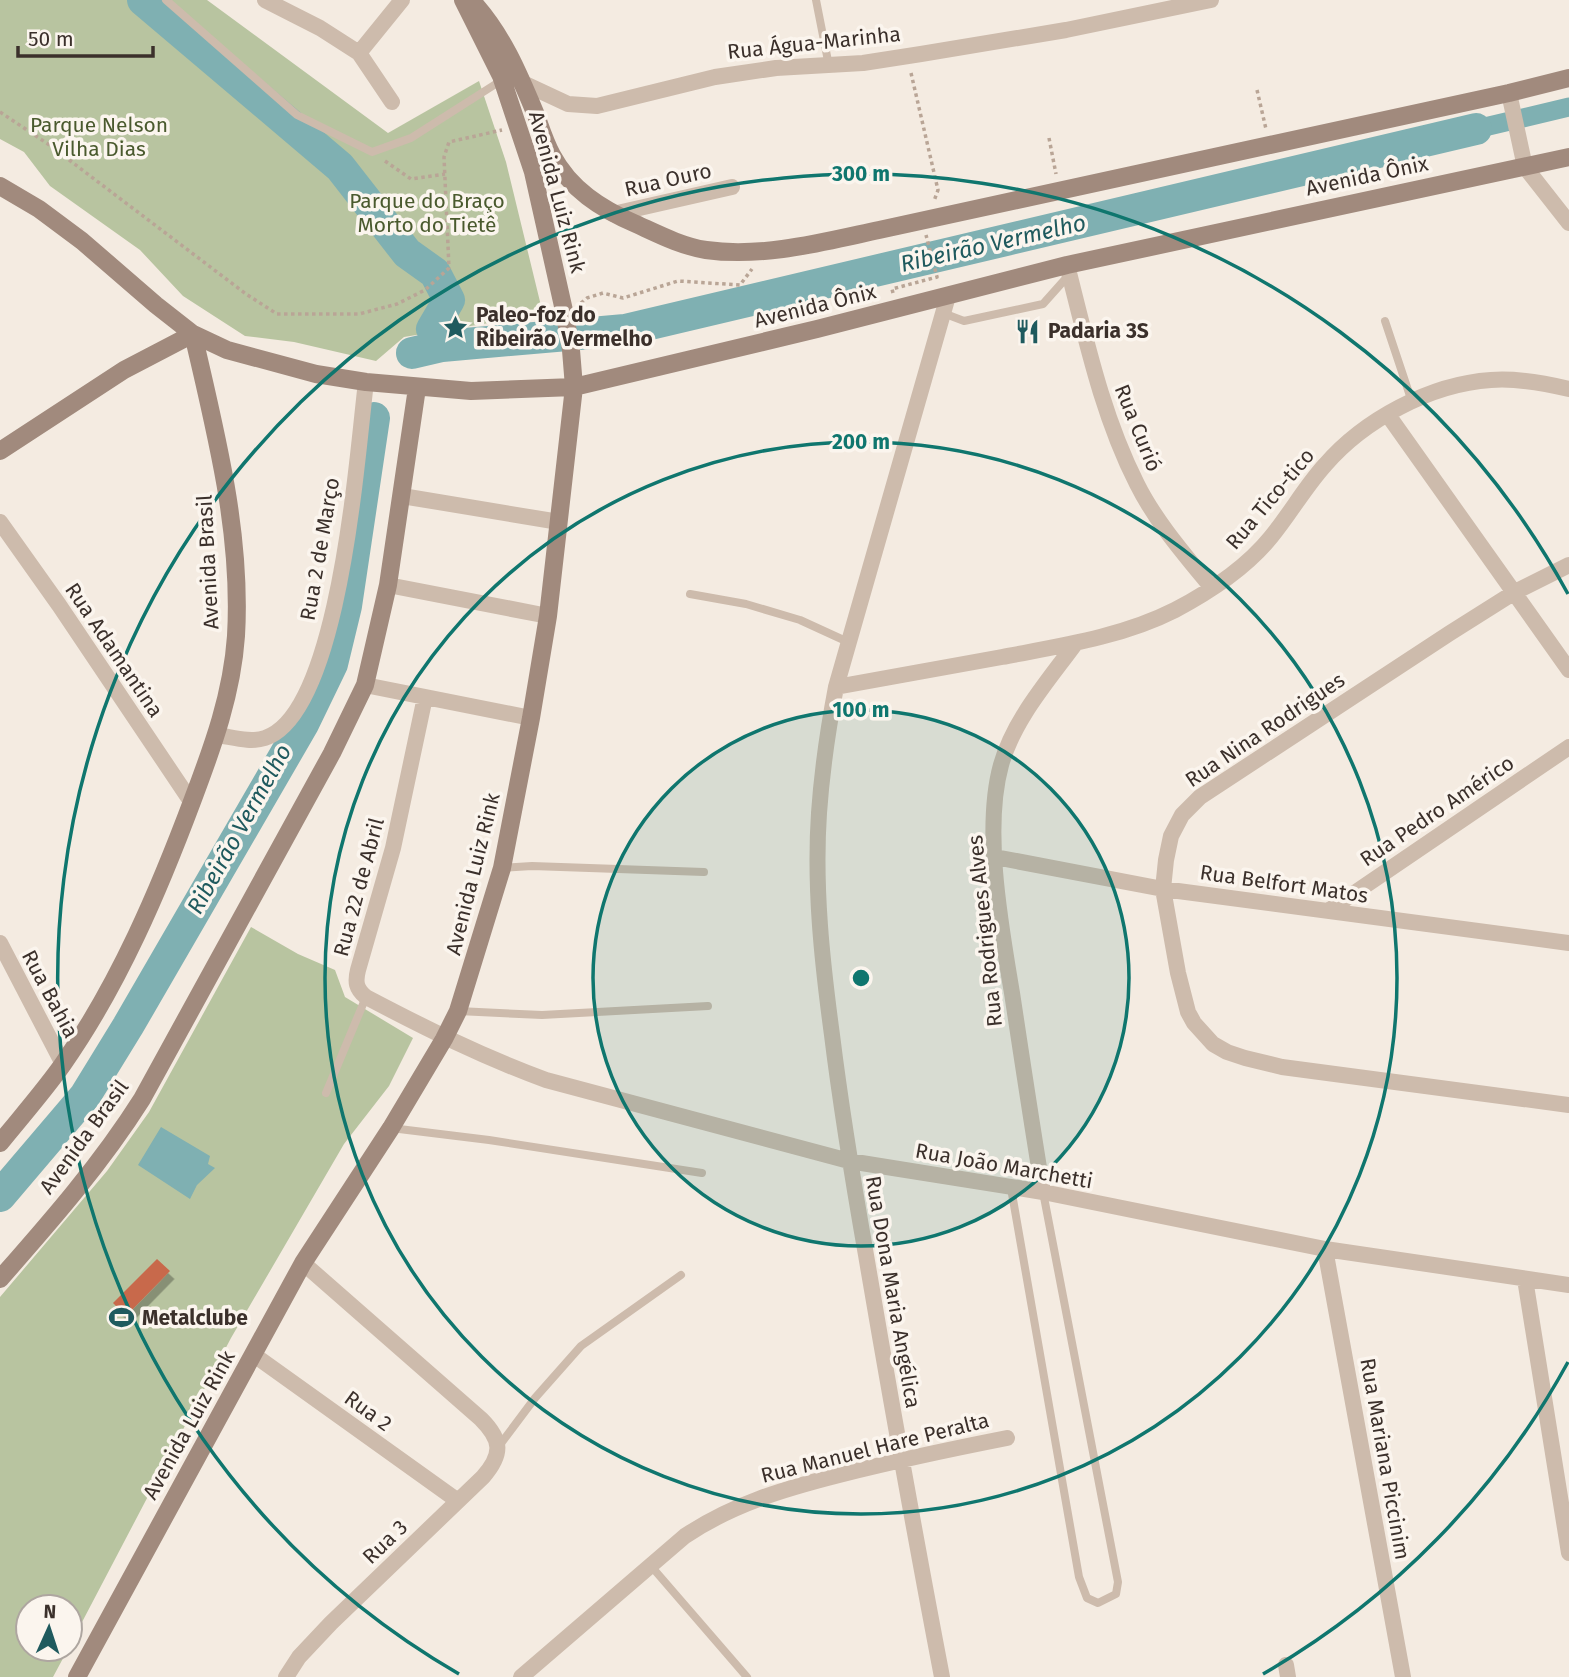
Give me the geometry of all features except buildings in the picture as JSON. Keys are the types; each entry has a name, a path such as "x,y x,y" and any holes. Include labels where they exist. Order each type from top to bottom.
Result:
{"main road":[{"name":"Avenida Luiz Rink","path":"77,1677 303,1264 391,1128 444,1039 458,1011 502,869 548,617 574,387 565,315 533,173 502,80 463,0"},
{"path":"471,0 498,32 523,83 544,139 560,168 584,194 613,215 682,244 704,250 730,252 802,246 926,227 1060,190 1510,97 1569,78"},
{"name":"Avenida Ônix","path":"193,334 227,350 273,364 366,383 471,391 574,387 946,305 1068,270 1524,162 1569,157"},
{"path":"0,186 82,241 193,334 124,370 0,451"},
{"name":"Avenida Brasil","path":"0,1143 63,1064 113,980 174,852 217,735 234,657 237,586 232,521 223,466 193,334"},
{"name":"Avenida Brasil","path":"0,1279 90,1173 142,1099 332,753 365,685 387,585 417,388"}],"street":[{"path":"265,0 359,53 392,102"},
{"path":"359,53 402,0"},
{"name":"Rua Água-Marinha","path":"523,83 568,104 589,106 746,72 829,66 907,56 1066,30 1211,0"},
{"path":"1510,97 1524,162 1569,223"},
{"name":"Rua Ouro","path":"613,215 732,187"},
{"name":"Rua Curió","path":"1068,270 1096,378 1117,439 1138,485 1178,545 1212,588"},
{"name":"Rua Dona Maria Angélica","path":"942,1677 849,1161 819,918 819,815 825,745 836,687 946,305"},
{"name":"Rua Tico-tico","path":"836,687 1075,643 1174,610 1242,567 1271,537 1313,479 1340,449 1388,415 1444,389 1491,380 1522,381 1569,389"},
{"name":"Rua 2 de Março","path":"217,735 248,740 265,738 282,729 303,701 329,628 341,576 366,383"},
{"path":"1388,415 1569,670"},
{"path":"402,496 559,522"},
{"name":"Rua Adamantina","path":"0,522 192,803"},
{"name":"Rua Nina Rodrigues","path":"1569,565 1515,592 1199,797 1182,815 1171,836 1163,889 1188,1012 1203,1034 1227,1052 1282,1067 1569,1105"},
{"path":"387,585 548,617"},
{"name":"Rua Rodrigues Alves","path":"1043,1192 1002,934 995,858 996,795 1008,746 1031,705 1075,643"},
{"path":"365,685 531,718"},
{"name":"Rua 22 de Abril","path":"366,997 357,987 357,974 393,848 425,697"},
{"name":"Rua Pedro Américo","path":"1328,911 1569,747"},
{"name":"Rua Belfort Matos","path":"995,858 1163,889 1569,943"},
{"name":"Rua Bahia","path":"0,943 63,1064"},
{"path":"366,997 444,1039"},
{"name":"Rua João Marchetti","path":"444,1039 546,1080 849,1161 1043,1192 1325,1249 1569,1285"},
{"name":"Rua Mariana Piccinim","path":"1325,1249 1403,1677"},
{"path":"303,1264 493,1432 497,1448"},
{"path":"1525,1279 1569,1553"},
{"name":"Rua 2","path":"254,1355 458,1501"},
{"name":"Rua Manuel Hare Peralta","path":"521,1677 685,1536 710,1519 777,1491 901,1459 1007,1438"},
{"name":"Rua 3","path":"286,1677 299,1657 331,1623 494,1463 497,1448"}],"lane":[{"path":"166,0 297,115 372,152 411,138 502,80"},
{"path":"816,0 829,66"},
{"path":"946,305 964,321 1043,304 1068,270"},
{"path":"1385,321 1412,402"},
{"path":"690,594 746,604 800,620 848,642"},
{"path":"502,869 532,866 704,872"},
{"path":"326,1093 366,997"},
{"path":"458,1011 542,1015 708,1006"},
{"path":"391,1128 489,1140 702,1173"},
{"path":"1011,1188 1079,1577 1087,1598 1098,1603 1115,1594 1118,1582 1043,1192"},
{"path":"497,1448 535,1398 581,1346 681,1275"},
{"path":"651,1566 747,1677"}],"path":[{"path":"907,56 938,190 926,227 937,277"},
{"path":"1257,90 1270,145"},
{"path":"0,112 48,144 246,294 277,314 359,314 397,304 425,290 449,268 444,157 449,142 518,126"},
{"path":"1049,138 1060,190"},
{"path":"372,152 411,179 445,174"},
{"path":"565,315 587,298 603,293 623,299 678,281 740,285 765,250"}],"green space":[{"path":"0,0 207,0 388,133 479,81 506,162 543,314 404,337 376,361 294,342 245,336 183,296 140,250 50,186 24,152 0,139"},
{"name":"Metalclube","path":"251,927 298,954 335,970 345,997 413,1038 389,1086 344,1144 231,1338 84,1618 84,1593 14,1593 14,1663 60,1663 53,1677 0,1677 0,1297 107,1171 149,1112"}],"water":[{"path":"161,1127 210,1156 208,1164 215,1168 197,1185 190,1199 138,1165"}],"waterway":[{"path":"143,0 340,167 407,253 435,273 449,300 432,329 442,346"},
{"name":"Ribeirão Vermelho","path":"1476,129 1569,107"},
{"name":"Ribeirão Vermelho","path":"412,353 442,346 625,330 1476,129"},
{"name":"Ribeirão Vermelho","path":"0,1196 85,1096 303,724 332,664 346,606 374,418"}],"place":[{"name":"Paleo-foz do Ribeirão Vermelho","path":"456,327"},
{"name":"Padaria 3S","path":"1028,331"},
{"name":"Metalclube","path":"122,1318"}],"park label":[{"name":"Parque Nelson Vilha Dias","path":"99,137"},
{"name":"Parque do Braço Morto do Tietê","path":"427,213"}]}
